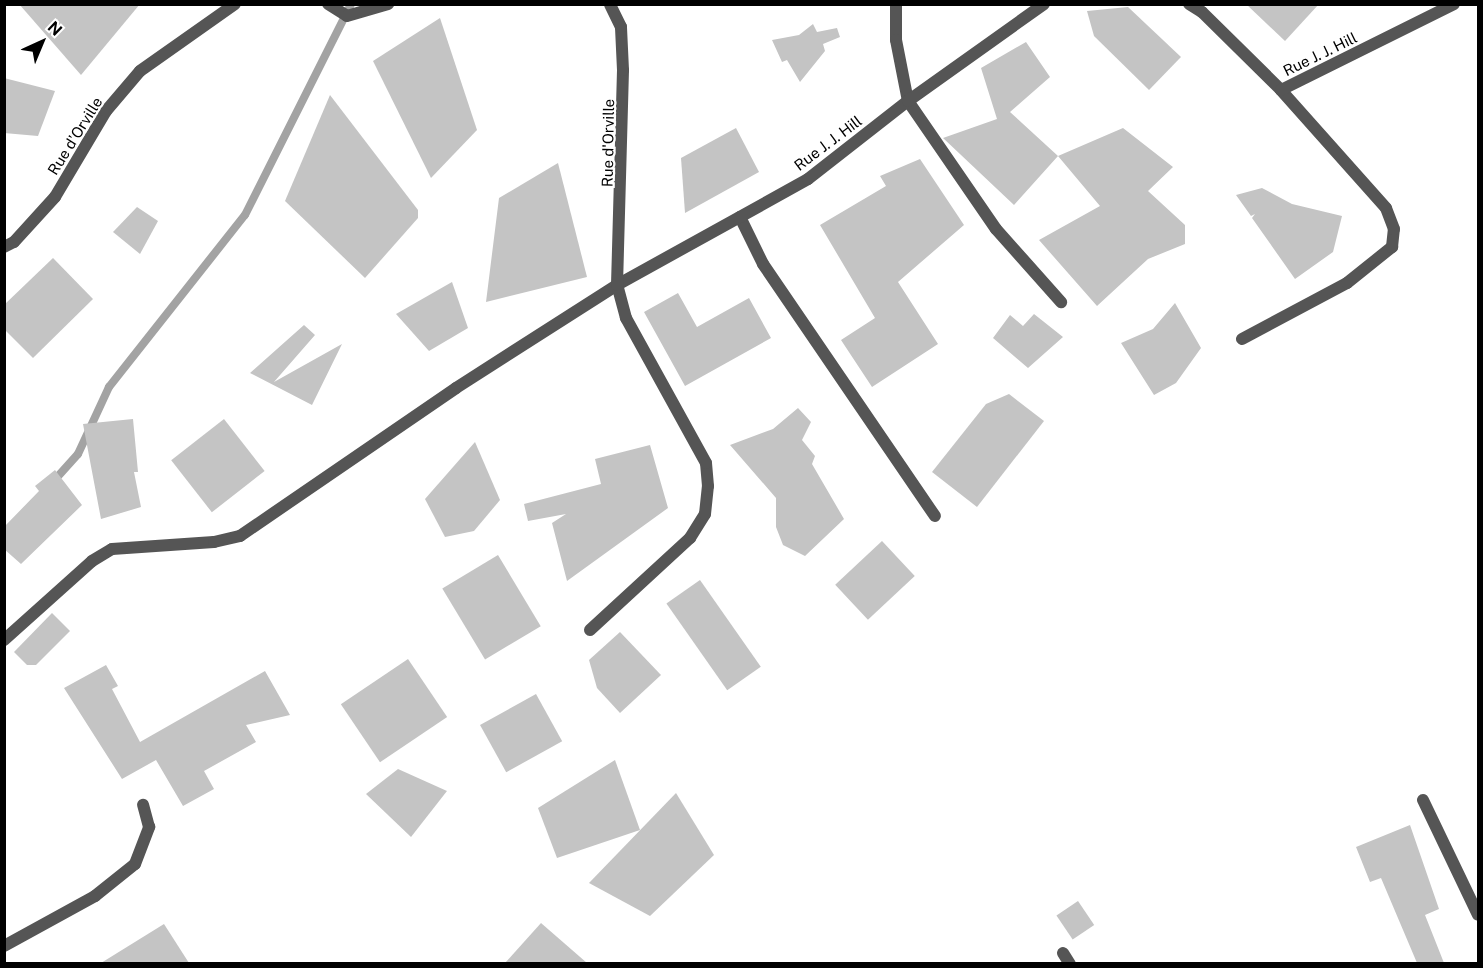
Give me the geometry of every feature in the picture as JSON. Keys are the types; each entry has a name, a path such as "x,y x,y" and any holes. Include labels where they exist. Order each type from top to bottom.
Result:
{"street":[{"name":"Rue d'Orville","path":"4,247 14,242 55,197 106,111 140,72 235,4"},
{"path":"338,10 388,4"},
{"name":"Rue d'Orville","path":"590,630 690,538 705,514 708,486 706,463 626,318 617,285 623,70 621,27 610,4"},
{"path":"896,4 896,40 908,101 996,229 1060,302"},
{"name":"Rue J. J. Hill","path":"4,640 92,561 112,549 240,536 456,388 617,285 808,179 908,101 1044,4"},
{"name":"Rue J. J. Hill","path":"1189,4 1202,12 1281,90 1454,4"},
{"path":"1242,339 1347,283 1392,248 1394,229 1386,208 1281,90"},
{"path":"740,217 763,264 935,516"},
{"path":"1423,800 1479,915"},
{"path":"4,946 95,896 135,864 149,827 143,806"}],"building":[{"path":"19,4 140,4 81,75"},
{"path":"1246,4 1319,4 1285,41"},
{"path":"1128,7 1181,57 1149,90 1094,36 1087,11"},
{"path":"440,18 477,130 431,178 373,61"},
{"path":"813,24 817,32 837,28 840,37 823,44 825,51 800,82 787,60 782,62 772,40 799,35"},
{"path":"1026,42 1050,77 1010,112 1058,156 1014,205 943,138 997,119 981,68"},
{"path":"4,78 55,91 38,136 4,133"},
{"path":"330,95 418,210 418,218 365,278 285,201"},
{"path":"736,128 759,172 685,213 681,158"},
{"path":"1123,128 1173,167 1148,191 1185,225 1185,244 1148,259 1097,306 1039,240 1100,206 1058,156"},
{"path":"920,159 964,225 898,282 938,344 872,387 841,340 875,318 820,225 886,186 880,176"},
{"path":"558,163 587,277 486,302 499,198"},
{"path":"1262,188 1292,204 1342,216 1333,252 1295,279 1252,218 1255,214 1251,216 1236,195"},
{"path":"137,207 158,221 140,254 113,232"},
{"path":"53,258 93,299 33,358 4,329 4,305"},
{"path":"452,282 468,328 429,351 396,314"},
{"path":"678,293 697,327 749,298 771,338 685,386 644,312"},
{"path":"1175,303 1201,348 1176,383 1154,395 1121,343 1153,329"},
{"path":"1034,314 1063,337 1028,368 993,338 1010,315 1023,326"},
{"path":"304,325 315,335 274,382 342,344 312,405 250,373"},
{"path":"1009,394 1044,421 977,507 932,472 986,404"},
{"path":"798,408 811,422 802,440 815,456 812,464 844,519 805,556 783,545 776,527 776,498 730,445 773,429"},
{"path":"133,419 138,472 134,472 141,507 101,519 83,424"},
{"path":"224,419 265,471 212,512 171,460"},
{"path":"475,442 500,500 474,531 445,537 425,499"},
{"path":"650,445 668,508 567,581 552,523 566,514 528,521 524,504 601,484 595,459"},
{"path":"55,470 82,505 21,564 4,549 4,527 39,491 35,486"},
{"path":"882,541 915,576 868,620 835,585"},
{"path":"498,555 541,626 485,660 442,588"},
{"path":"700,580 761,667 727,690 666,604"},
{"path":"52,613 70,631 36,665 27,665 14,652"},
{"path":"620,632 661,675 620,713 597,688 589,660"},
{"path":"408,659 447,717 380,762 341,704"},
{"path":"106,665 118,686 112,689 140,742 265,671 290,715 246,725 256,742 204,771 214,789 183,806 156,760 122,779 64,688"},
{"path":"536,694 562,741 506,772 480,725"},
{"path":"615,760 640,830 557,858 538,808"},
{"path":"398,769 447,791 411,837 366,794"},
{"path":"676,793 714,855 650,916 589,883"},
{"path":"1410,825 1439,909 1425,915 1444,963 1417,963 1381,878 1370,882 1356,847"},
{"path":"1078,901 1094,925 1073,940 1056,916"},
{"path":"541,923 587,963 505,963"},
{"path":"164,924 189,963 101,963"}],"waterway":[{"path":"51,484 78,454 109,387 245,215 351,4"}]}
